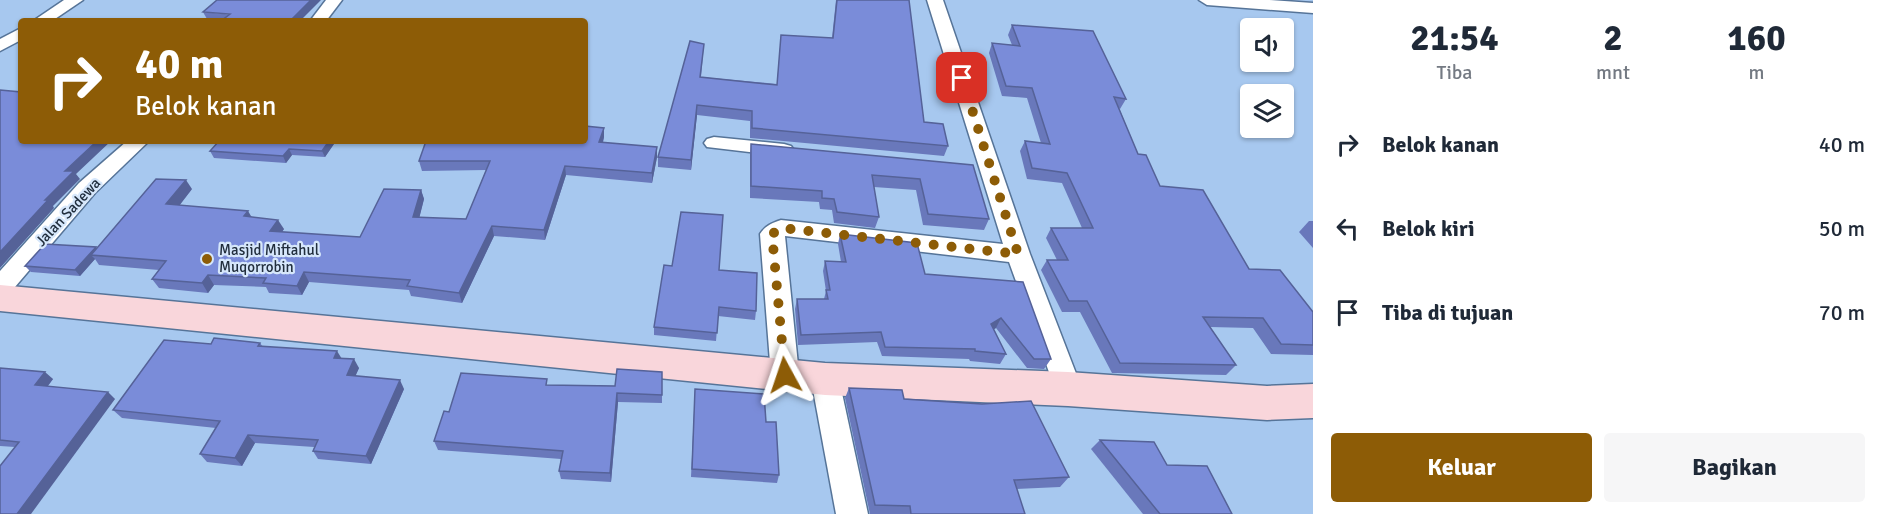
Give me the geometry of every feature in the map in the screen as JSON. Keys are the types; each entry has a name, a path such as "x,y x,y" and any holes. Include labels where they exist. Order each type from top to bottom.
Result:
{"street":[{"path":"46,18 75,0"},
{"path":"320,18 334,0"},
{"path":"935,0 1018,254 1068,389"},
{"path":"1207,0 1313,8"},
{"path":"0,46 18,35"},
{"path":"714,143 807,152"},
{"name":"Jalan Sadewa","path":"0,287 87,188 137,144"},
{"path":"969,167 992,170"},
{"path":"785,375 772,234 774,231 781,228 1018,254"},
{"path":"0,298 825,379 1068,389 1267,403 1313,401"},
{"path":"825,379 852,514"}],"building":[{"path":"217,0 311,0 293,18 225,18 230,14 203,12"},
{"path":"837,0 909,0 924,122 943,124 948,146 752,128 752,111 697,105 691,160 658,157 690,41 704,44 700,77 777,85 781,35 833,38"},
{"path":"1012,25 1093,31 1126,99 1114,97 1138,154 1146,155 1160,186 1203,190 1249,269 1280,270 1313,312 1313,345 1281,344 1263,318 1203,317 1236,365 1120,363 1087,301 1069,301 1047,260 1068,260 1051,228 1093,228 1067,173 1032,168 1025,141 1050,144 1032,88 1006,86 992,43 1020,46"},
{"path":"0,90 18,92 18,144 94,144 65,171 74,171 45,200 48,200 0,252"},
{"path":"588,126 604,128 599,142 657,147 652,173 565,166 544,230 492,226 459,293 407,286 410,280 304,272 297,286 263,283 266,278 208,275 202,283 152,279 166,261 91,255 156,179 186,180 166,204 248,211 244,216 278,220 270,231 360,237 384,189 421,190 413,217 466,219 490,161 419,161 425,144 588,144"},
{"path":"216,144 327,144 322,151 289,149 283,156 210,151"},
{"path":"751,144 973,165 989,219 928,214 920,179 872,175 879,217 837,212 834,199 822,198 822,191 751,186"},
{"path":"681,212 723,215 719,270 757,273 756,311 719,307 717,333 654,327 664,265 672,266"},
{"path":"840,234 917,243 925,274 1023,282 1051,359 1034,359 1001,318 991,324 1006,354 975,351 975,349 885,347 881,332 801,335 797,299 828,299 826,290 830,290 825,261 846,262"},
{"path":"45,244 96,247 75,270 25,266"},
{"path":"214,338 260,343 258,346 337,351 334,358 354,359 347,375 400,380 366,456 313,451 318,440 248,435 235,458 200,454 220,421 113,410 164,340 211,344"},
{"path":"0,368 45,372 35,385 108,392 17,514 0,514 0,466 19,442 0,440"},
{"path":"617,369 662,372 662,395 617,393 610,473 559,471 563,451 434,441 444,411 449,412 461,373 547,379 546,385 615,386"},
{"path":"849,388 902,390 904,399 982,404 1031,401 1069,477 1014,480 1025,514 911,514 910,506 875,505"},
{"path":"695,389 764,394 766,422 776,422 779,475 692,469"},
{"path":"1100,440 1154,442 1167,465 1207,466 1232,514 1160,514"}],"place":[{"name":"Masjid Miftahul Muqorrobin","path":"207,259"}],"route":[{"path":"785,375 772,234 774,231 781,228 1018,254 962,78"}]}
